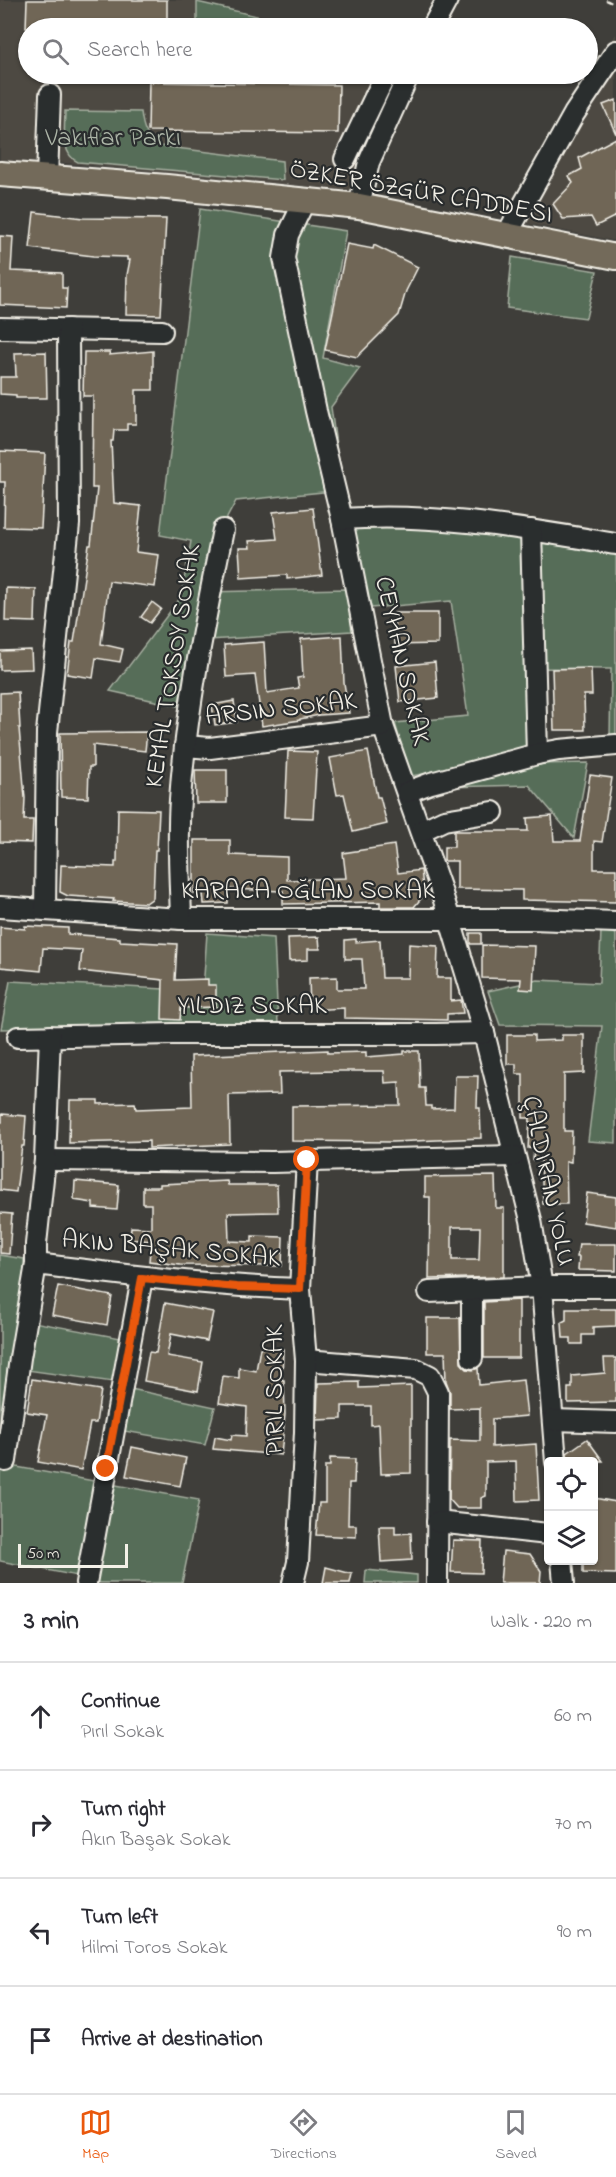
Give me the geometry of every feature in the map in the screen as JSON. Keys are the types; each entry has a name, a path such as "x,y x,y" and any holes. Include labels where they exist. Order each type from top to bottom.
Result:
{"main road":[{"name":"ÖZKER ÖZGÜR CADDESI","path":"0,174 359,206 616,257"}],"street":[{"path":"437,18 447,0"},
{"path":"598,78 616,51"},
{"path":"345,159 381,84"},
{"path":"359,206 369,162 405,84"},
{"path":"506,236 574,114 594,84"},
{"path":"47,178 50,94"},
{"name":"CEYHAN SOKAK","path":"305,200 288,235 284,258 316,411 342,519 383,726 440,887 484,1033 531,1220 542,1287 556,1457"},
{"path":"0,328 162,331"},
{"path":"45,910 47,732 69,524 68,329"},
{"path":"342,519 374,516 431,520 531,530 616,544"},
{"name":"KEMAL TOKSOY SOKAK","path":"181,919 180,803 185,746 223,530"},
{"path":"531,530 537,754"},
{"path":"185,746 210,748 383,726"},
{"path":"407,792 431,783 537,754 616,745"},
{"path":"421,831 444,820 493,812"},
{"name":"KARACA OĞLAN SOKAK","path":"0,907 181,919 532,919 616,922"},
{"path":"18,1037 484,1033"},
{"path":"6,1461 36,1264 45,1160 50,1036"},
{"path":"45,1160 307,1160 514,1156"},
{"path":"293,1583 298,1562 305,1432 306,1360 300,1289 307,1160"},
{"path":"36,1264 236,1287 300,1289"},
{"path":"86,1583 142,1278"},
{"path":"429,1292 542,1287 616,1287"},
{"path":"472,1290 472,1358"},
{"path":"306,1360 416,1369 430,1376 438,1392 437,1583"},
{"path":"553,1420 616,1422"},
{"path":"437,1522 544,1533"},
{"path":"562,1565 564,1583"}],"path":[{"path":"606,0 616,5"}],"shaded area":[{"path":"0,0 192,0 197,2 197,18 18,18 18,84 396,84 353,191 66,163 0,161"},
{"path":"616,34 616,241 504,219 586,84 598,84 598,64"}],"green space":[{"path":"197,2 265,18 197,18"},
{"name":"Vakıflar Parkı","path":"65,111 141,112 146,132 160,146 282,161 283,180 78,162 68,153 66,147"},
{"path":"200,209 346,231 323,358 360,368 331,407 342,490 236,501 213,544 204,592 346,589 352,631 193,641 178,706 110,691 181,597 191,541 160,535"},
{"path":"512,257 597,271 586,318 507,308"},
{"path":"347,511 616,555 616,740 610,740 611,669 526,668 532,764 588,763 574,838 529,785 445,787 437,772 410,776 395,723 468,716 451,601 371,608"},
{"path":"601,931 616,934 616,1143 588,1141 602,1026 500,1025 488,991 538,980 599,983"},
{"path":"207,933 274,938 278,1024 1,1029 10,981 203,991"},
{"path":"0,1255 24,1259 22,1320 121,1338 113,1382 13,1368 0,1437"},
{"path":"131,1389 215,1407 205,1445 124,1431"},
{"path":"0,1464 199,1500 182,1583 93,1583 93,1579 0,1561"},
{"path":"366,1570 417,1575 417,1583 365,1583"}],"building":[{"path":"27,0 167,0 167,18 26,18"},
{"path":"149,84 339,85 338,133 148,131"},
{"path":"616,100 616,134 603,105"},
{"path":"616,138 616,216 596,226 591,217 563,219 553,204 573,183 569,176 582,169 579,158"},
{"path":"34,212 83,218 166,219 161,315 126,314 127,275 130,260 127,260 127,257 93,256 30,248"},
{"path":"0,236 13,237 11,271 62,273 62,288 67,288 66,308 0,305"},
{"path":"347,244 373,249 374,245 418,267 406,291 399,315 357,357 325,350"},
{"path":"153,351 153,390 136,390 136,424 127,424 127,430 114,430 113,441 111,441 114,503 141,506 136,552 159,555 155,587 109,581 101,644 123,649 120,662 96,658 93,678 67,674 89,545 91,545 97,488 92,488 93,396 83,396 84,352 110,352 109,355"},
{"path":"46,352 47,398 16,398 16,395 0,394 0,377 16,377 15,353"},
{"path":"0,451 45,453 41,528 4,527 5,482 0,482"},
{"path":"313,508 322,575 287,579 287,575 241,578 239,548 250,548 249,541 277,539 273,512"},
{"path":"6,588 36,589 35,622 5,621"},
{"path":"152,602 161,609 150,623 141,617"},
{"path":"394,613 438,613 438,644 395,645"},
{"path":"342,636 344,683 349,713 319,715 262,726 255,675 226,677 224,645 264,642 267,693 299,688 297,678 303,677 301,639"},
{"path":"31,650 32,669 0,670 0,651"},
{"path":"435,662 438,698 400,702 396,666"},
{"path":"591,668 592,695 584,695 585,730 554,730 552,669"},
{"path":"18,692 25,798 24,820 33,820 32,843 0,842 0,693"},
{"path":"234,701 237,722 215,725 212,705"},
{"path":"147,732 145,751 93,745 93,767 89,767 88,798 61,797 60,733"},
{"path":"288,751 317,752 313,818 285,817"},
{"path":"368,751 377,797 380,797 387,824 353,832 344,794 337,795 330,758"},
{"path":"195,770 227,770 227,803 196,803"},
{"path":"590,775 612,778 602,842 594,841 594,869 616,869 616,902 522,900 522,890 457,889 457,861 444,861 444,847 454,847 454,831 528,831 527,818 552,816 554,841 580,841"},
{"path":"118,809 159,810 153,898 146,903 113,901 114,899 68,896 60,892 61,865 115,867"},
{"path":"194,840 230,840 230,855 287,857 287,880 346,878 343,853 394,845 398,873 421,870 424,895 414,907 380,907 380,902 283,904 283,891 228,889 228,903 204,904 203,893 194,893"},
{"path":"25,926 68,928 68,934 120,938 120,941 177,944 175,980 208,979 208,985 216,985 216,1007 181,1008 180,1020 162,1019 163,980 80,971 82,950 43,948 41,971 0,967 0,927 25,929"},
{"path":"470,933 481,933 481,944 470,944"},
{"path":"319,937 320,949 308,949 308,960 289,961 288,938"},
{"path":"356,939 356,942 380,940 382,978 408,978 409,944 438,946 437,978 451,978 451,1001 461,1000 463,1013 447,1014 447,1020 344,1018 344,1008 310,1010 309,978 337,977 337,989 364,989 362,959 345,959 345,940"},
{"path":"482,945 535,946 533,990 520,989 521,979 482,978"},
{"path":"507,1035 534,1035 534,1041 562,1040 562,1035 584,1035 584,1073 564,1074 564,1131 572,1131 571,1162 566,1161 567,1204 543,1204 541,1161 533,1160 534,1149 528,1148 530,1118 523,1118 523,1074 516,1074 516,1064 507,1064"},
{"path":"328,1050 328,1053 366,1052 366,1057 419,1051 420,1088 425,1088 426,1106 431,1106 431,1109 454,1108 455,1076 478,1076 477,1108 480,1108 481,1138 392,1142 292,1141 292,1106 400,1105 399,1082 385,1083 384,1071 340,1071 279,1072 280,1094 229,1095 230,1144 149,1148 149,1141 69,1143 70,1100 98,1100 98,1104 135,1103 136,1109 192,1107 191,1056"},
{"path":"2,1114 26,1116 24,1146 22,1146 16,1192 0,1190"},
{"path":"495,1176 496,1208 504,1208 504,1277 429,1279 430,1197 425,1197 425,1177","holes":["452,1227 480,1227 479,1260 452,1260"]},
{"path":"75,1181 119,1185 117,1210 93,1208 93,1203 74,1200"},
{"path":"227,1181 228,1185 277,1185 278,1212 228,1213 229,1241 252,1242 252,1236 283,1237 282,1266 180,1265 149,1261 151,1241 130,1239 131,1227 151,1228 151,1204 143,1204 143,1187"},
{"path":"587,1193 616,1197 616,1227 583,1222"},
{"path":"0,1213 12,1214 9,1254 0,1253"},
{"path":"579,1244 616,1244 616,1271 578,1270"},
{"path":"58,1286 112,1296 107,1325 52,1315"},
{"path":"519,1300 519,1358 484,1358 484,1302"},
{"path":"165,1303 213,1312 207,1341 171,1334 167,1356 203,1362 198,1391 144,1381 149,1352 156,1353"},
{"path":"566,1309 616,1309 616,1326 593,1327 593,1335 582,1335 582,1344 571,1344 571,1338 563,1338 562,1322 566,1320"},
{"path":"427,1318 460,1318 461,1363 467,1369 478,1368 479,1385 523,1380 527,1416 492,1419 492,1447 536,1444 539,1500 517,1501 516,1461 486,1462 486,1496 481,1498 481,1508 457,1508 449,1499 450,1440 480,1441 480,1408 450,1409 445,1353 427,1353"},
{"path":"260,1348 283,1349 282,1380 284,1380 285,1414 281,1455 213,1449 215,1437 231,1440 232,1435 246,1436 247,1407 219,1403 223,1376 239,1378 239,1368 256,1371"},
{"path":"604,1358 616,1358 616,1402 568,1403 568,1388 572,1388 572,1376 605,1373"},
{"path":"32,1379 101,1390 96,1423 90,1423 81,1470 38,1462 47,1415 27,1412"},
{"path":"359,1382 359,1388 411,1386 411,1473 381,1474 379,1424 371,1425 371,1406 342,1406 342,1419 317,1420 318,1383"},
{"path":"587,1439 603,1461 598,1461 598,1457 568,1457 567,1453"},
{"path":"132,1447 186,1458 180,1486 126,1476"},
{"path":"330,1458 355,1459 354,1483 349,1483 348,1525 356,1525 356,1537 316,1535 319,1503 325,1503 325,1466 330,1466"},
{"path":"598,1499 616,1502 616,1574 583,1573 583,1565 598,1565"},
{"path":"379,1526 395,1526 395,1534 411,1533 412,1560 381,1562"},
{"path":"453,1540 482,1541 481,1573 451,1572"},
{"path":"503,1551 530,1554 541,1571 540,1583 500,1583"},
{"path":"326,1567 352,1574 350,1583 323,1583"}],"route":[{"path":"106,1469 142,1278 236,1287 300,1289 307,1160"}]}
